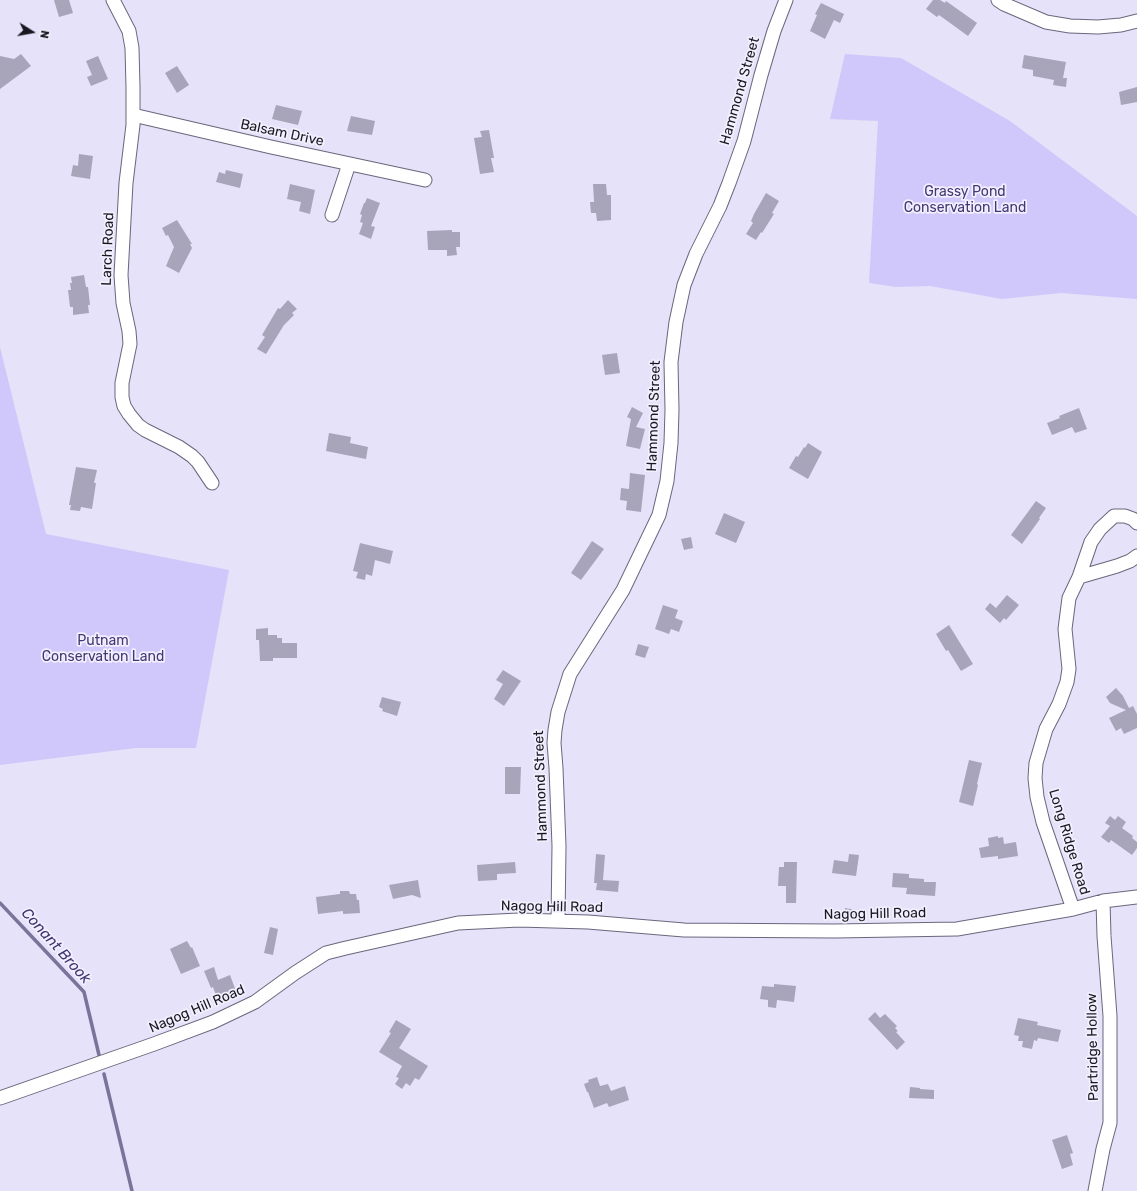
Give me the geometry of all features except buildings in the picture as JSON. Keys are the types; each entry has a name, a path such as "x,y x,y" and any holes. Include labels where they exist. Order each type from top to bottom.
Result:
{"street":[{"name":"Larch Road","path":"113,0 129,31 132,48 133,125 126,183 121,275 123,303 130,339 122,383 122,397 124,406 138,425 192,456 198,462 212,483"},
{"name":"Hammond Street","path":"558,921 559,846 554,743 558,712 570,674 623,590 659,515 667,481 671,443 671,362 676,322 684,286 696,254 720,206 744,141 760,75 786,0"},
{"path":"998,0 1046,22 1070,26 1098,27 1122,25 1137,21"},
{"name":"Balsam Drive","path":"133,115 425,180"},
{"path":"332,215 349,164"},
{"name":"Long Ridge Road","path":"1073,909 1043,822 1037,797 1035,778 1036,763 1046,729 1060,704 1067,682 1069,669 1065,629 1069,598 1079,577 1091,542 1100,529 1114,516 1125,516 1133,519 1137,523"},
{"path":"1079,577 1117,566 1130,561 1137,556"},
{"name":"Nagog Hill Road","path":"0,1098 213,1022 255,1002 326,953 458,923 519,920 558,921 684,930 835,931 957,929 1073,909 1103,901 1137,897"},
{"name":"Partridge Hollow","path":"1096,1191 1103,1149 1110,1122 1110,1016 1103,901"}],"green space":[{"name":"Grassy Pond Conservation Land","path":"845,54 901,58 1010,121 1137,216 1137,299 1061,293 1002,299 930,286 896,287 869,283 878,121 830,119"},
{"name":"Putnam Conservation Land","path":"0,347 46,534 229,570 196,748 136,748 0,765"}],"waterway":[{"name":"Conant Brook","path":"0,903 84,992 99,1055"},
{"name":"Conant Brook","path":"104,1074 132,1191"}]}
